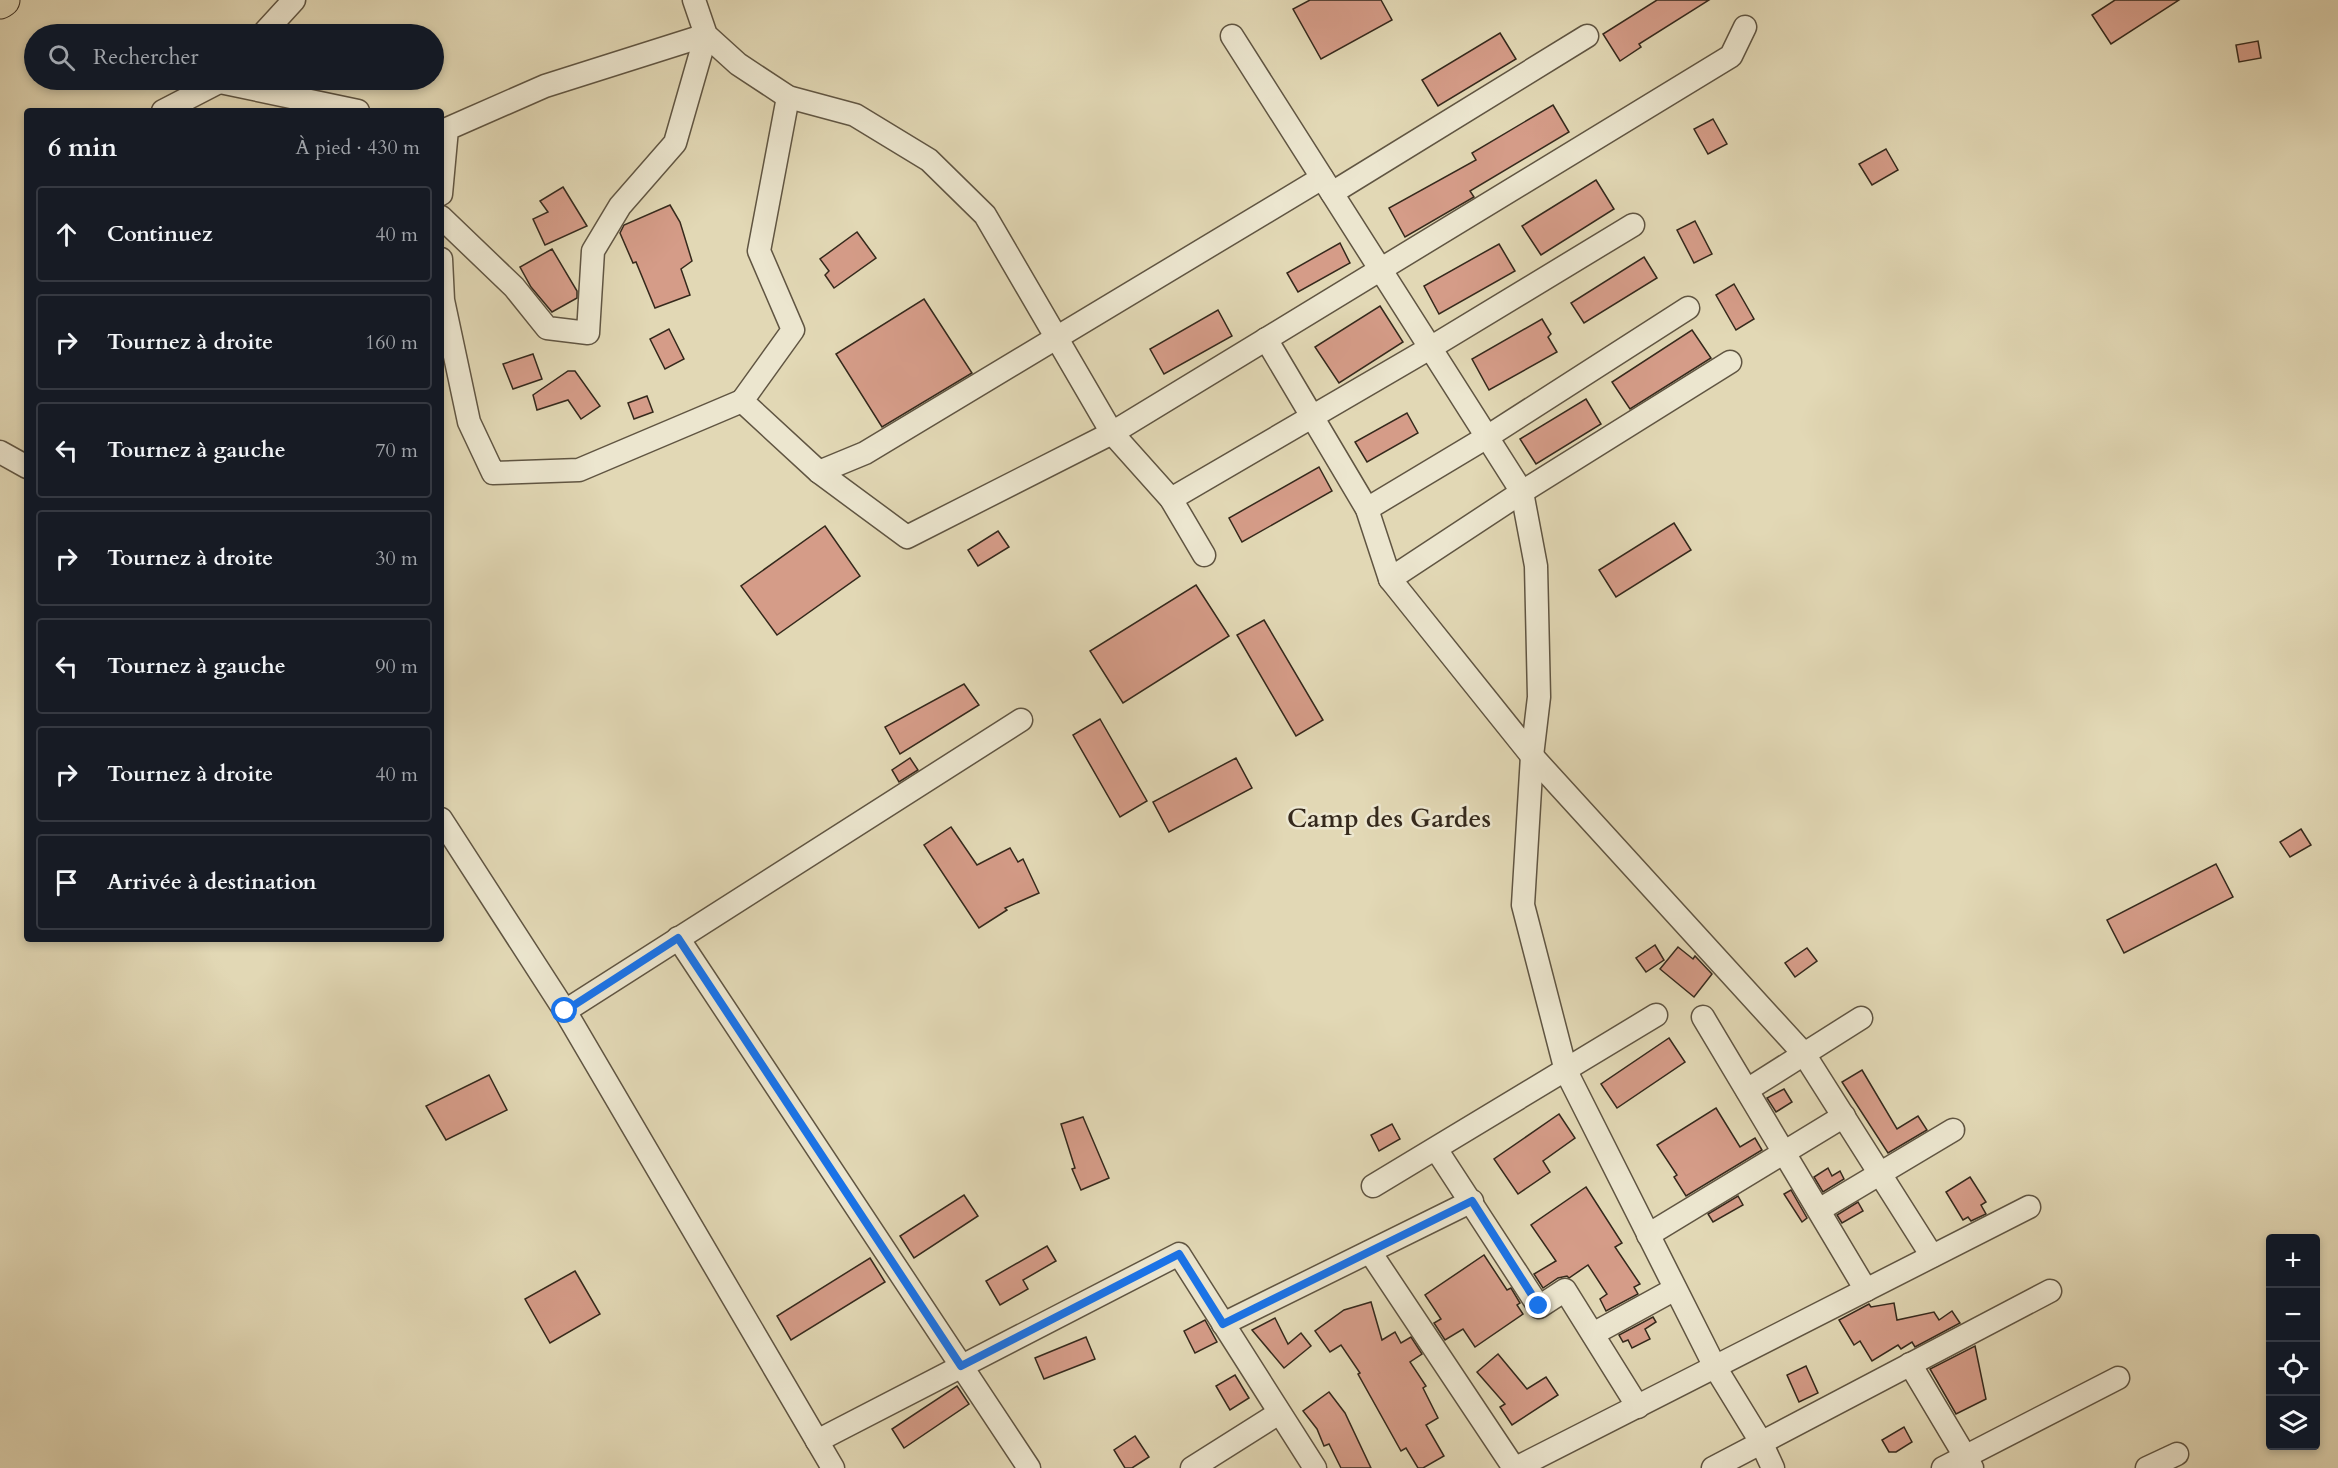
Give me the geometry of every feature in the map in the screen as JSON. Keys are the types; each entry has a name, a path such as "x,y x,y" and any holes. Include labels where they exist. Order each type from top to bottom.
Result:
{"street":[{"path":"272,24 294,0"},
{"path":"694,0 706,35 738,64 788,98 855,115 928,160 985,215 1112,433 1171,499 1204,555"},
{"path":"742,401 819,472 907,537 1112,433 1381,270 1731,56 1745,27"},
{"path":"444,129 545,86 706,35"},
{"path":"444,220 514,287 547,328 588,333 593,251 620,206 675,143 706,35"},
{"path":"1232,36 1522,492 1536,566 1539,697 1532,756 1523,905 1566,1071 1715,1367 1761,1442 1773,1468"},
{"path":"819,472 865,453 1058,337 1587,36"},
{"path":"169,108 204,90"},
{"path":"263,90 344,108"},
{"path":"444,305 469,422 493,473 579,470 742,401 793,330 759,251 788,98"},
{"path":"1171,499 1430,348 1633,225"},
{"path":"1367,509 1487,437 1688,308"},
{"path":"1266,339 1367,509 1390,579 1532,756 1804,1054 1932,1256"},
{"path":"1390,579 1522,492 1730,362"},
{"path":"0,452 24,465"},
{"path":"565,1011 1021,720"},
{"path":"444,824 565,1011 833,1468"},
{"path":"678,938 1029,1468"},
{"path":"1373,1186 1656,1015"},
{"path":"1703,1017 1866,1290"},
{"path":"1747,1090 1861,1018"},
{"path":"1648,1235 1844,1116"},
{"path":"1819,1210 1953,1130"},
{"path":"1436,1149 1539,1306 1565,1290 1638,1407"},
{"path":"1223,1324 1472,1201"},
{"path":"1370,1252 1515,1468 2030,1207"},
{"path":"817,1441 1179,1254 1315,1468"},
{"path":"1593,1334 1675,1289"},
{"path":"1713,1468 2050,1291"},
{"path":"1910,1364 1969,1462"},
{"path":"1942,1468 1969,1462 2118,1378"},
{"path":"1201,1466 1279,1413"},
{"path":"2147,1468 2177,1454"}],"building":[{"path":"1310,0 1381,0 1392,20 1321,59 1293,9"},
{"path":"1657,0 1709,0 1639,44 1641,47 1620,61 1603,34"},
{"path":"2115,0 2179,0 2111,44 2092,15"},
{"path":"1500,33 1516,59 1438,106 1422,80"},
{"path":"2258,41 2261,58 2239,62 2236,45"},
{"path":"1553,105 1569,132 1470,191 1474,197 1405,237 1389,208 1476,160 1472,153"},
{"path":"1713,119 1727,144 1708,154 1694,129"},
{"path":"1886,149 1898,170 1872,185 1859,164"},
{"path":"1596,180 1614,209 1541,255 1522,226"},
{"path":"563,187 587,226 545,245 533,219 548,212 540,201"},
{"path":"670,205 680,222 692,261 681,269 690,295 655,308 636,262 633,263 620,233 624,225"},
{"path":"1695,221 1712,254 1694,263 1677,230"},
{"path":"857,232 876,258 834,288 825,275 829,271 820,259"},
{"path":"1340,243 1350,263 1298,292 1287,273"},
{"path":"1499,244 1515,271 1439,314 1424,286"},
{"path":"552,249 577,291 577,298 552,312 531,287 520,267"},
{"path":"1644,257 1657,278 1584,323 1571,303"},
{"path":"1734,284 1754,319 1736,330 1716,295"},
{"path":"924,299 972,373 882,427 836,354"},
{"path":"1380,306 1403,342 1339,383 1315,347"},
{"path":"1218,310 1232,336 1164,374 1150,349"},
{"path":"1542,319 1551,334 1548,337 1557,352 1489,390 1472,359"},
{"path":"669,329 684,359 665,369 650,339"},
{"path":"1692,330 1711,358 1630,409 1612,382"},
{"path":"533,354 542,379 513,389 503,364"},
{"path":"568,371 575,371 600,406 581,419 568,400 537,410 533,395"},
{"path":"647,396 653,412 634,419 628,403"},
{"path":"1586,399 1601,424 1536,464 1520,439"},
{"path":"1407,413 1418,433 1367,462 1355,442"},
{"path":"1319,467 1332,491 1242,542 1229,518"},
{"path":"1674,523 1691,550 1616,597 1599,570"},
{"path":"825,526 860,576 777,635 741,586"},
{"path":"998,531 1009,547 978,566 968,550"},
{"path":"1196,585 1229,636 1123,703 1090,651"},
{"path":"1264,620 1323,720 1296,736 1237,635"},
{"path":"964,684 979,705 900,754 885,727"},
{"path":"1100,719 1147,801 1120,817 1073,735"},
{"path":"910,758 918,770 899,782 892,770"},
{"path":"1236,758 1252,788 1169,832 1153,802"},
{"path":"951,827 977,865 1010,848 1018,862 1023,859 1039,893 1005,908 1007,910 979,928 924,845"},
{"path":"2301,829 2311,845 2290,857 2280,842"},
{"path":"2216,864 2233,897 2124,953 2107,920"},
{"path":"1655,945 1664,960 1646,972 1636,958"},
{"path":"1678,947 1693,959 1695,956 1712,974 1694,997 1660,969"},
{"path":"1807,948 1817,961 1795,977 1785,963"},
{"path":"1669,1038 1685,1062 1617,1108 1601,1084"},
{"path":"1862,1070 1897,1129 1918,1116 1927,1130 1888,1153 1842,1082"},
{"path":"489,1075 507,1110 446,1140 426,1106"},
{"path":"1784,1089 1792,1102 1776,1112 1767,1098"},
{"path":"1716,1108 1740,1147 1755,1138 1762,1150 1686,1196 1674,1177 1677,1175 1657,1145"},
{"path":"1559,1114 1575,1138 1543,1161 1550,1172 1518,1194 1494,1159"},
{"path":"1083,1117 1109,1178 1081,1190 1072,1169 1075,1168 1061,1124"},
{"path":"1392,1124 1400,1139 1379,1151 1371,1135"},
{"path":"1828,1168 1832,1176 1840,1171 1844,1179 1823,1192 1814,1177"},
{"path":"1970,1177 1986,1202 1981,1205 1986,1214 1971,1221 1968,1217 1963,1220 1946,1192"},
{"path":"1586,1187 1622,1243 1615,1247 1640,1284 1634,1287 1638,1294 1606,1311 1600,1299 1607,1294 1588,1265 1569,1278 1567,1276 1558,1278 1543,1288 1534,1274 1556,1261 1531,1225"},
{"path":"1791,1190 1807,1218 1802,1222 1784,1194"},
{"path":"964,1195 978,1216 914,1258 900,1236"},
{"path":"1738,1196 1743,1205 1713,1222 1708,1214"},
{"path":"1858,1202 1863,1211 1842,1223 1837,1215"},
{"path":"1047,1246 1056,1261 1023,1280 1028,1289 1000,1305 986,1281"},
{"path":"1484,1255 1507,1290 1511,1288 1520,1303 1517,1305 1523,1314 1475,1347 1463,1329 1445,1340 1434,1323 1441,1319 1425,1295"},
{"path":"870,1258 885,1282 791,1340 777,1316"},
{"path":"575,1271 600,1314 550,1343 525,1299"},
{"path":"1371,1302 1382,1340 1395,1332 1401,1343 1411,1337 1422,1354 1410,1362 1426,1386 1423,1388 1438,1418 1426,1425 1444,1456 1423,1468 1418,1468 1406,1448 1401,1451 1358,1374 1360,1373 1341,1345 1330,1352 1315,1331 1344,1310"},
{"path":"1894,1303 1897,1320 1934,1312 1939,1320 1952,1311 1960,1323 1915,1347 1912,1342 1901,1349 1898,1345 1872,1361 1860,1341 1854,1345 1839,1320 1869,1304 1871,1307"},
{"path":"1653,1317 1656,1322 1645,1329 1650,1339 1632,1348 1628,1340 1623,1342 1619,1335"},
{"path":"1275,1318 1288,1344 1301,1333 1311,1346 1284,1368 1252,1330"},
{"path":"1205,1320 1217,1342 1195,1353 1184,1331"},
{"path":"1086,1337 1095,1359 1044,1379 1035,1358"},
{"path":"1975,1346 1986,1399 1956,1414 1930,1369"},
{"path":"1498,1354 1527,1389 1546,1377 1558,1395 1512,1425 1500,1407 1505,1404 1477,1372"},
{"path":"1806,1366 1818,1393 1799,1402 1787,1375"},
{"path":"1235,1375 1249,1398 1230,1410 1216,1386"},
{"path":"957,1386 969,1404 904,1448 892,1429"},
{"path":"1329,1392 1345,1413 1371,1468 1341,1468 1329,1444 1324,1446 1317,1429 1303,1411"},
{"path":"1904,1427 1912,1442 1896,1452 1889,1452 1882,1440"},
{"path":"1135,1436 1149,1457 1132,1468 1125,1468 1114,1450"}],"district":[{"name":"Camp des Gardes","path":"1389,818"}],"route":[{"path":"565,1011 678,938 961,1366 1179,1254 1223,1324 1472,1201 1539,1306"}]}
